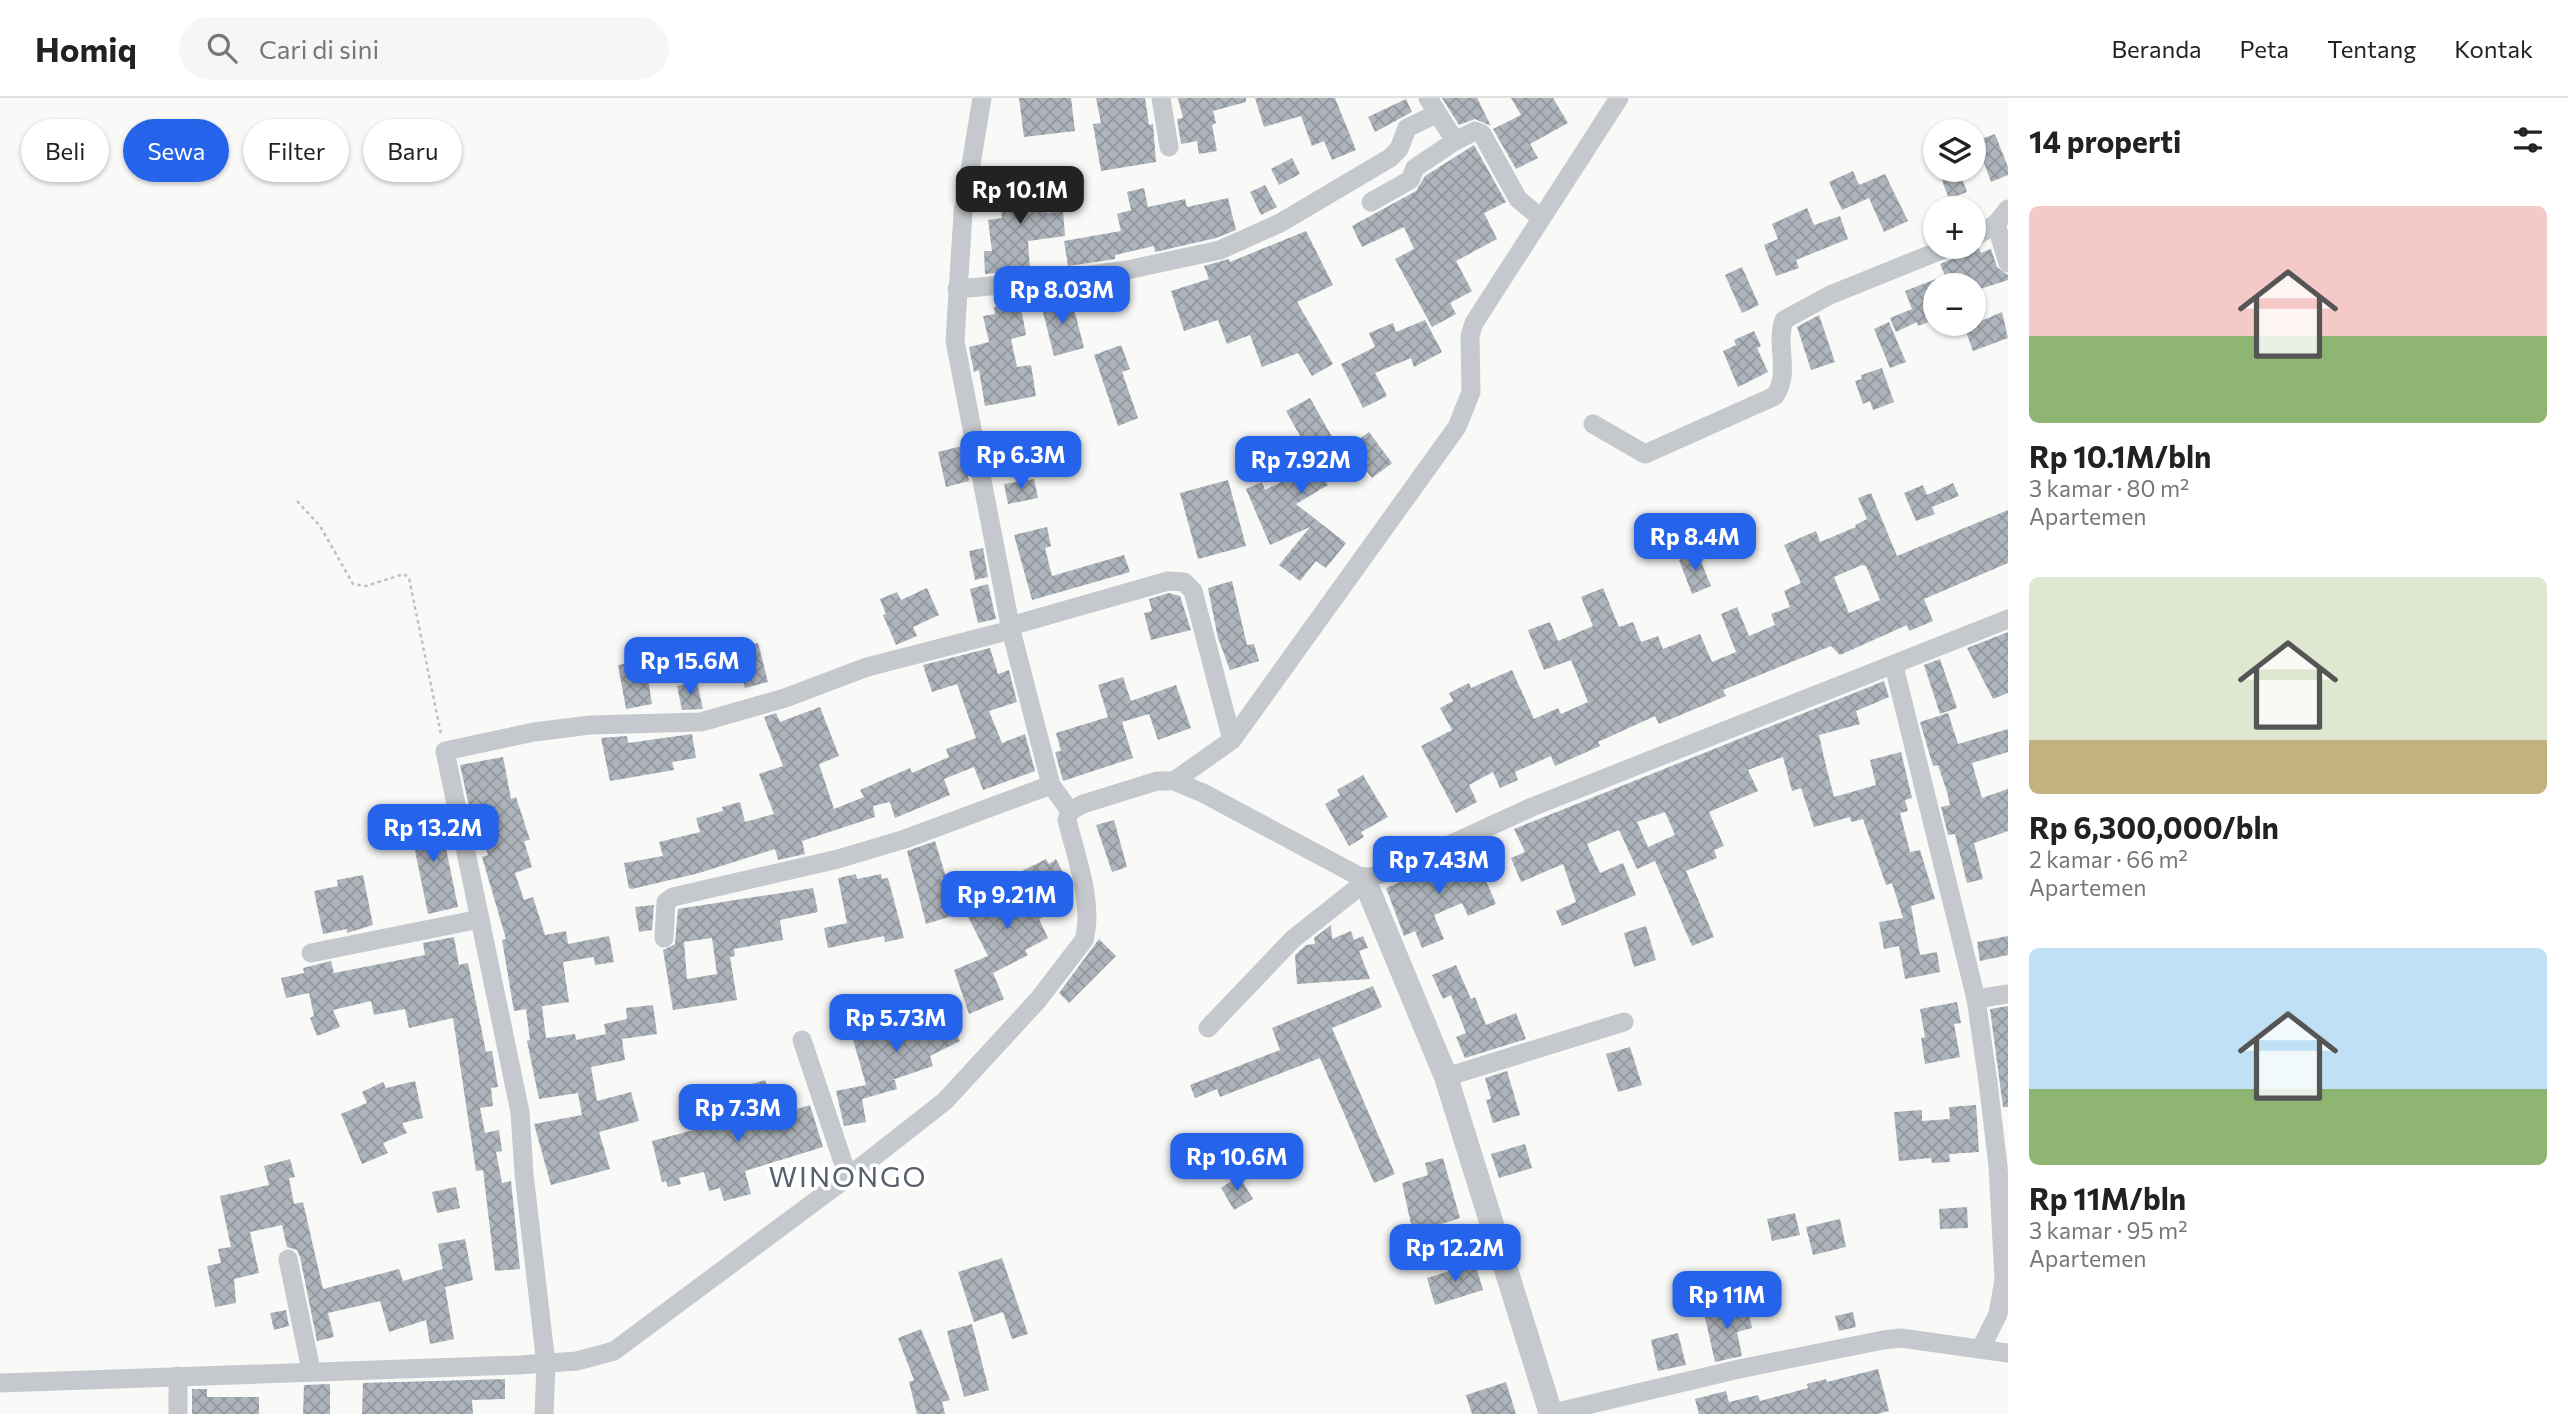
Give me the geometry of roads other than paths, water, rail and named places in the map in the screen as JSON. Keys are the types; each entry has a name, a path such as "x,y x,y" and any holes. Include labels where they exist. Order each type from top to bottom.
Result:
{"street":[{"path":"982,98 963,213 954,341 1010,628 1051,785 1070,811"},
{"path":"1161,98 1169,146"},
{"path":"1174,781 1232,740 1457,427 1471,392 1471,330 1619,98"},
{"path":"957,289 1127,270 1220,250 1248,240 1390,158 1399,149 1402,133 1432,106 1455,141"},
{"path":"1371,202 1410,180 1415,168 1475,131 1482,134 1518,200 1541,218"},
{"path":"1986,228 2002,217 2008,263"},
{"path":"1593,424 1645,454 1775,396 1783,377 1779,333 1784,320 1830,295 1923,257"},
{"path":"544,1414 546,1364 524,1174 520,1112 445,751 534,732 590,725 701,722 785,698 867,667 1168,581 1184,582 1193,591 1232,740"},
{"path":"1208,1028 1293,939 1358,877 1415,861 1545,802 2008,619"},
{"path":"1894,666 1976,999 1998,1166 2004,1280 1998,1314 1981,1348"},
{"path":"0,1383 239,1376 311,1370 546,1364 578,1361 614,1351 848,1177 945,1101 1038,1000 1084,940 1085,908 1067,820 1070,811 1083,804 1157,781 1174,781 1203,793 1358,877 1446,1077 1550,1414 1739,1369 1883,1340 1901,1338 2008,1353"},
{"path":"664,938 663,911 666,902 673,897 838,859 905,839 1051,785"},
{"path":"311,953 480,919"},
{"path":"1976,999 2008,994"},
{"path":"1446,1077 1625,1022"},
{"path":"802,1040 848,1177"},
{"path":"288,1259 311,1370"},
{"path":"178,1376 178,1414"}],"district":[{"name":"WINONGO","path":"848,1177"}]}
